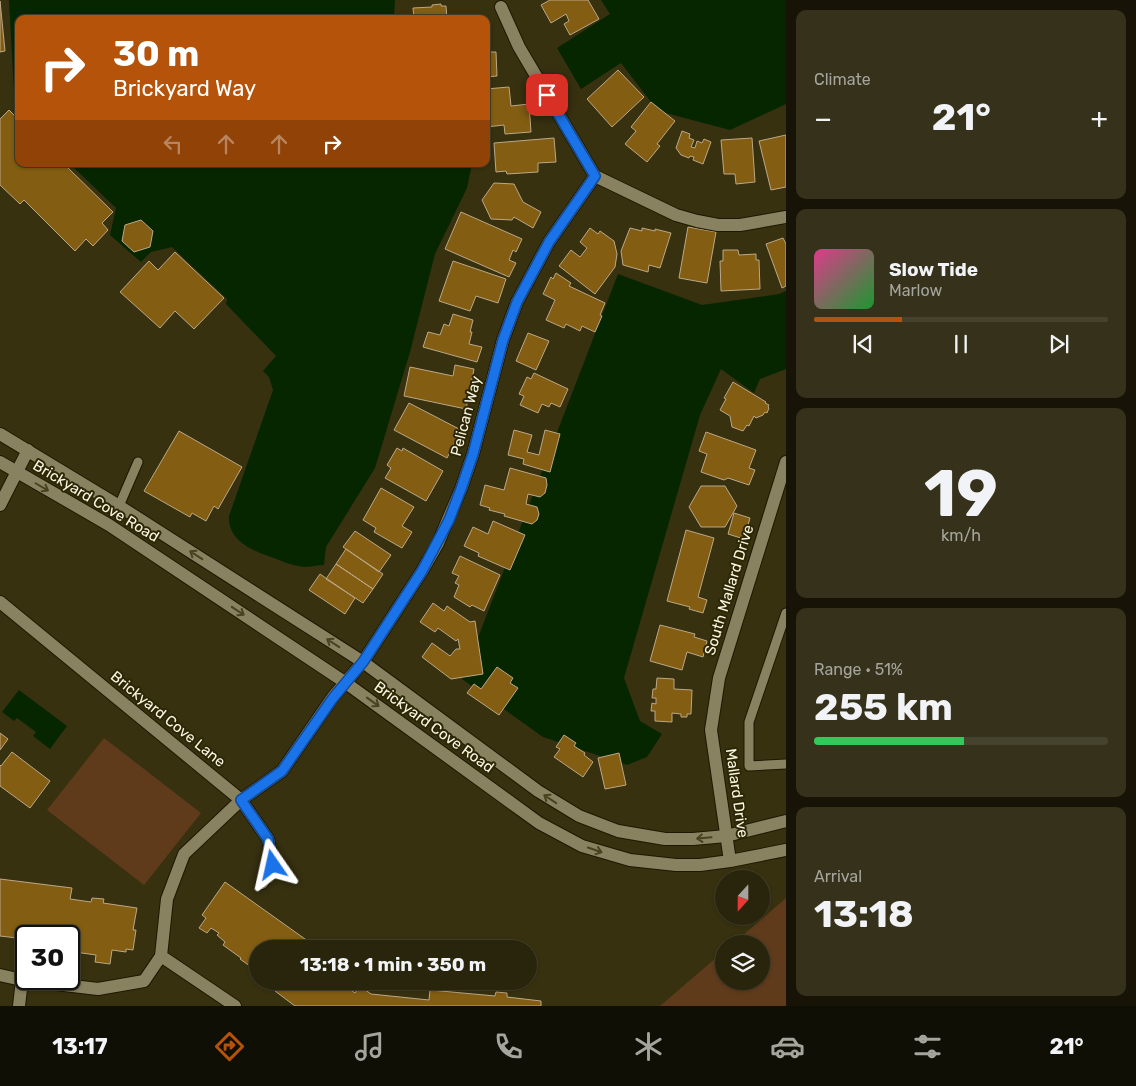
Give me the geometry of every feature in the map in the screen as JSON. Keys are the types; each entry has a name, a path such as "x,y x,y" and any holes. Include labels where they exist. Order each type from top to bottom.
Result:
{"street":[{"path":"501,7 519,47 595,176 676,215 697,221 740,225 786,217"},
{"name":"Pelican Way","path":"162,956 167,899 184,854 241,800 282,771 333,698 363,662 406,597 438,542 461,489 473,454 495,366 517,302 549,242 595,176"},
{"name":"Brickyard Cove Road","path":"0,434 119,506 363,662 538,791 579,816 618,831 665,839 693,840 726,836 786,821"},
{"name":"Brickyard Cove Road","path":"0,505 28,450"},
{"name":"Brickyard Cove Road","path":"0,462 109,525 346,683 539,823 582,846 630,860 676,866 730,861 786,850"},
{"name":"South Mallard Drive","path":"711,730 719,678 786,462"},
{"name":"Brickyard Cove Lane","path":"0,602 241,800 268,839 273,865 262,883"},
{"name":"Mallard Drive","path":"711,730 730,861"},
{"path":"80,987 98,989 144,981 162,956 234,1006"},
{"path":"0,975 15,978"},
{"path":"19,1006 21,990"}],"lane":[{"path":"119,506 138,462"},
{"path":"786,613 749,722 749,766 786,764"}],"shaded area":[{"path":"9,0 395,0 394,15 15,15 15,109"},
{"path":"601,0 786,0 786,104 730,130 658,111 621,63 581,89 557,48 610,14"},
{"path":"73,167 471,167 467,188 435,254 410,352 375,468 326,547 324,565 300,566 258,552 238,539 230,525 229,516 273,390 269,377 263,371 276,356 226,304 227,299 172,247 151,252 141,262 110,235 116,208"},
{"path":"618,274 702,305 779,294 786,291 786,369 760,379 754,393 721,369 700,415 624,678 640,721 662,734 647,757 627,765 543,737 462,679"},
{"path":"19,690 67,726 50,749 33,736 36,732 17,718 14,721 2,712"},
{"path":"104,738 201,813 144,885 47,810"},
{"path":"786,898 786,1006 660,1006 715,959 715,990 770,990 770,935 743,935 755,925 770,925 770,912"}],"building":[{"path":"550,0 588,0 599,19 570,35 564,24 569,21 566,14 551,23 541,5"},
{"path":"0,1 5,51 0,52"},
{"path":"441,4 441,6 446,6 447,15 414,15 413,8 432,7 432,5"},
{"path":"490,52 496,52 497,76 490,77"},
{"path":"618,70 644,97 612,127 587,99"},
{"path":"509,87 511,106 529,104 531,132 505,134 504,125 490,127 490,89"},
{"path":"651,102 675,121 657,144 660,146 647,162 625,144 636,131 631,127"},
{"path":"9,110 15,116 15,167 67,167 113,212 102,223 108,230 93,246 86,239 75,251 24,200 20,204 0,185 0,119"},
{"path":"682,131 690,134 689,138 694,140 691,147 695,148 697,141 702,143 704,139 711,142 703,164 693,160 694,157 690,156 689,158 681,155 676,148"},
{"path":"786,135 786,187 771,190 759,141"},
{"path":"554,138 556,162 538,163 538,172 507,174 506,171 496,172 494,143"},
{"path":"752,138 755,182 736,184 735,174 724,174 721,140"},
{"path":"494,183 514,184 523,202 541,212 533,228 514,217 512,220 491,219 482,200"},
{"path":"461,212 522,239 516,252 513,250 509,260 516,263 509,277 445,249"},
{"path":"141,220 153,231 150,247 134,252 122,241 125,225"},
{"path":"688,227 716,232 707,283 679,278"},
{"path":"590,228 598,234 600,231 614,241 617,254 615,267 595,294 559,266 571,250 580,257 587,248 580,242"},
{"path":"630,228 642,231 642,228 655,231 655,229 671,233 660,268 649,265 648,272 623,265 621,251"},
{"path":"783,238 786,244 786,286 782,288 766,244"},
{"path":"723,250 738,250 739,255 756,254 756,260 759,260 760,289 721,291 720,261 723,261"},
{"path":"175,252 224,298 194,329 175,311 160,328 120,292 149,261 158,270"},
{"path":"453,261 506,279 498,303 476,296 470,311 439,301"},
{"path":"556,273 571,283 569,286 605,303 595,332 582,326 580,331 566,324 564,328 546,320 555,300 543,294 551,277 553,279"},
{"path":"453,314 473,320 469,344 482,347 477,362 423,347 428,332 440,335 444,324 449,326"},
{"path":"528,333 549,341 536,370 516,361"},
{"path":"455,365 474,369 466,409 404,396 410,367 453,376"},
{"path":"534,373 568,389 560,407 551,403 549,407 542,404 538,413 520,405 524,396 519,394 527,377 531,379"},
{"path":"733,382 769,405 767,413 765,412 756,418 754,416 749,426 747,425 743,431 732,427 730,416 720,410"},
{"path":"409,403 461,430 447,458 394,430"},
{"path":"514,430 532,435 527,452 539,455 545,430 560,434 550,472 523,464 524,459 508,455"},
{"path":"179,431 242,467 218,509 214,506 206,521 192,513 190,517 144,491"},
{"path":"706,432 756,450 749,468 755,470 749,485 728,478 724,480 701,472 707,454 699,451"},
{"path":"397,448 402,451 403,448 443,471 426,501 385,478 391,468 387,465"},
{"path":"510,468 546,478 545,493 540,497 528,494 526,504 537,507 539,514 537,520 532,524 504,516 505,514 489,510 490,508 480,505 485,485 504,490"},
{"path":"701,486 725,486 737,506 725,527 701,527 689,507"},
{"path":"381,488 414,507 402,526 412,532 402,548 374,532 376,528 363,520"},
{"path":"734,513 750,518 744,539 728,534"},
{"path":"493,521 525,535 510,570 478,556 479,553 464,546 473,527 488,534"},
{"path":"686,530 714,538 698,597 707,600 703,613 689,609 690,607 667,601"},
{"path":"355,531 391,555 379,572 343,547"},
{"path":"346,549 383,574 373,589 336,564"},
{"path":"460,556 500,575 484,611 472,605 470,607 454,597 459,585 455,583 459,576 452,573"},
{"path":"336,564 373,589 363,603 326,579"},
{"path":"320,574 355,598 345,614 309,590"},
{"path":"433,603 444,611 447,606 470,622 475,621 483,674 451,679 422,657 432,643 450,656 456,649 460,649 458,639 456,641 438,628 435,632 420,622"},
{"path":"660,625 695,634 694,637 707,641 703,657 687,652 682,670 650,661"},
{"path":"497,667 513,678 510,683 518,688 499,715 467,693 474,684 481,689"},
{"path":"657,678 674,679 674,689 692,690 691,714 687,714 687,717 681,717 681,714 672,713 672,722 655,721 655,711 651,711 652,703 656,704 656,698 652,698 653,689 656,689"},
{"path":"0,733 8,739 0,750"},
{"path":"564,735 576,743 574,746 585,753 584,755 593,762 583,777 554,757 560,749 556,747"},
{"path":"12,752 50,781 30,808 0,786 0,765"},
{"path":"619,753 626,785 605,789 598,758"},
{"path":"0,879 72,888 70,899 91,902 92,898 104,899 103,903 137,908 133,930 136,930 133,950 126,949 126,952 112,950 110,964 95,962 96,955 80,953 80,925 15,925 15,938 0,936"},
{"path":"225,882 306,940 249,940 249,966 223,945 225,942 217,935 219,933 211,928 207,933 199,928 206,918 202,915"},
{"path":"351,990 355,993 357,990 366,990 371,994 429,1000 430,990 495,996 496,992 507,993 507,997 541,1001 541,1006 295,1006 275,991"}],"route":[{"path":"273,865 268,839 241,800 282,771 333,698 363,662 422,571 449,520 461,489 473,454 495,366 517,302 549,242 595,176 547,95"}]}
